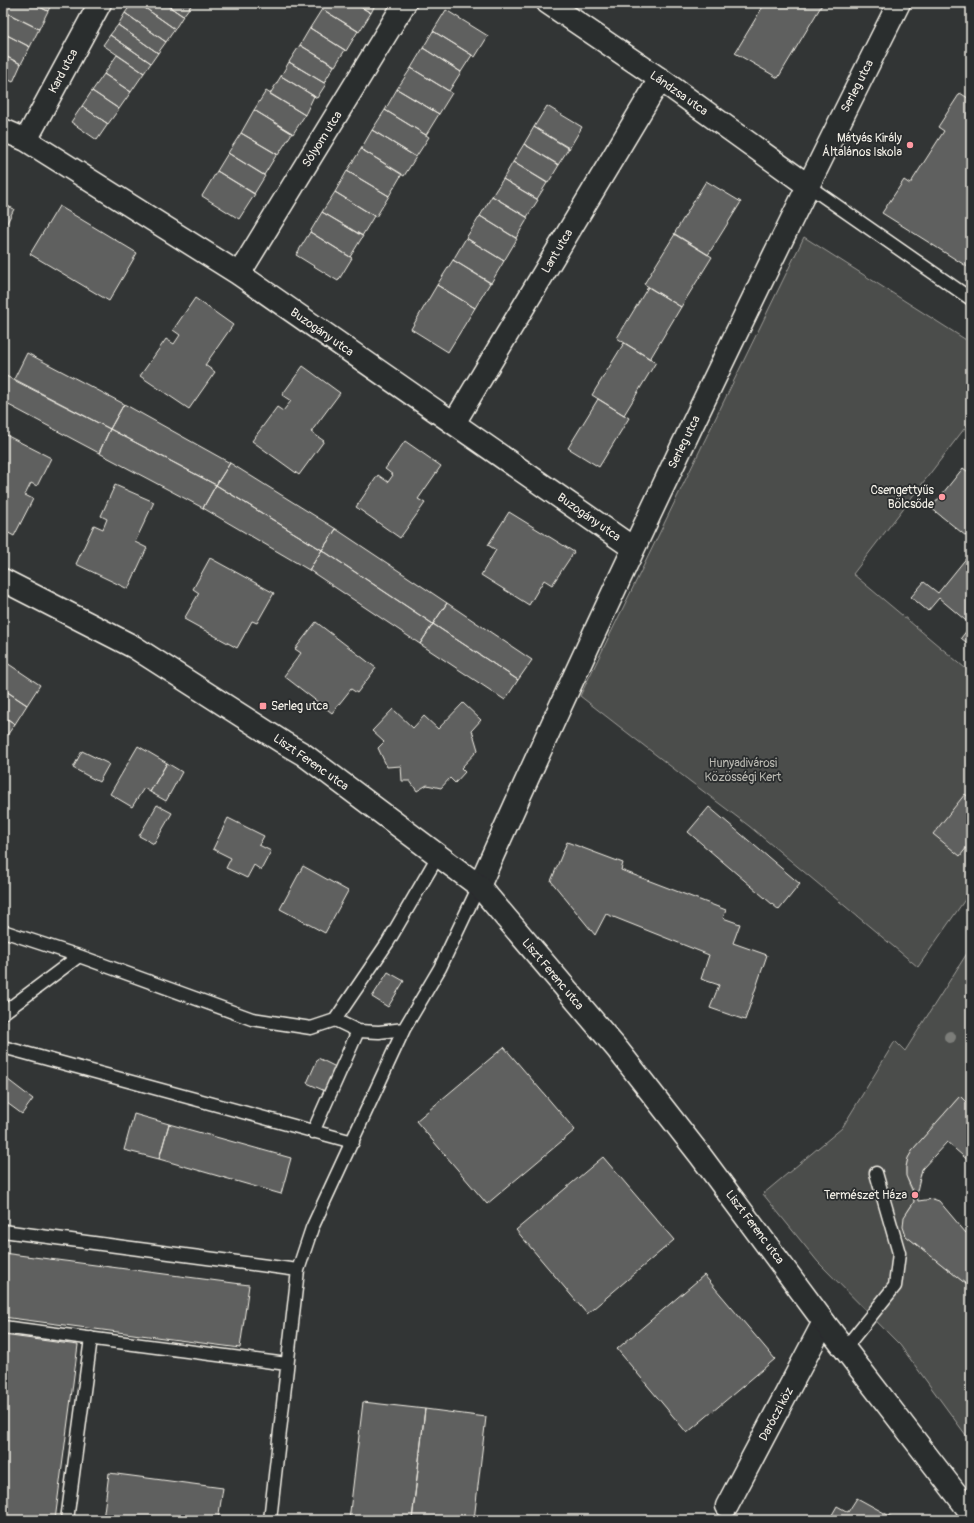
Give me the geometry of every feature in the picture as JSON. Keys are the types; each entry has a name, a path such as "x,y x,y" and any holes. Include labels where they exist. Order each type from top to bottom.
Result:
{"street":[{"name":"Kard utca","path":"26,140 100,3"},
{"name":"Sólyom utca","path":"239,274 405,3"},
{"name":"Lándzsa utca","path":"548,3 808,185"},
{"name":"Serleg utca","path":"479,886 633,548 808,185 899,3"},
{"name":"Lant utca","path":"454,423 660,80"},
{"name":"Buzogány utca","path":"3,130 26,140 239,274 633,548"},
{"name":"Liszt Ferenc utca","path":"3,580 134,647 303,754 479,886 618,1050 700,1155 824,1322 971,1513"},
{"name":"Daróczi köz","path":"727,1506 824,1322"}],"lane":[{"path":"808,185 971,299"},
{"path":"3,931 79,956 252,1019 311,1028 335,1020 388,942 438,856"},
{"path":"270,1520 298,1270 312,1228 404,1029 440,968 479,886"},
{"path":"3,1013 79,956"},
{"path":"335,1020 358,1031 379,1032 404,1029"},
{"path":"313,1132 358,1031"},
{"path":"3,1047 353,1142"},
{"path":"845,1348 894,1286 899,1253 876,1173"},
{"path":"3,1231 298,1270"},
{"path":"3,1327 288,1364"},
{"path":"67,1520 91,1338"}],"green space":[{"name":"Hunyadivárosi Közösségi Kert","path":"804,237 971,343 971,420 853,574 971,673 971,891 918,967 749,826 580,696"},
{"path":"971,947 971,1107 959,1097 911,1152 906,1165 906,1174 914,1201 906,1216 904,1225 906,1236 971,1288 971,1442 900,1345 818,1262 763,1194 842,1128 895,1041 905,1051"}],"building":[{"path":"3,3 31,3 48,11 39,29 3,11"},
{"path":"31,3 52,3 48,11"},
{"path":"132,3 138,3 175,29 166,42 125,13"},
{"path":"138,3 164,3 183,16 175,29"},
{"path":"164,3 193,3 183,16"},
{"path":"326,3 354,3 371,13 359,32 322,9"},
{"path":"354,3 376,3 371,13"},
{"path":"765,3 823,3 778,78 735,53"},
{"path":"322,9 358,31 346,51 310,28"},
{"path":"446,10 488,36 475,57 433,31"},
{"path":"3,11 39,29 30,47 3,33"},
{"path":"125,13 166,42 158,53 118,25"},
{"path":"118,25 158,53 151,63 110,35"},
{"path":"310,28 345,50 335,66 300,45"},
{"path":"433,31 472,55 461,72 423,48"},
{"path":"3,33 30,47 21,64 3,55"},
{"path":"110,35 151,63 144,73 103,45"},
{"path":"300,45 334,66 324,83 289,62"},
{"path":"423,48 461,72 449,91 411,68"},
{"path":"3,55 21,64 13,82 3,77"},
{"path":"117,55 144,73 131,92 104,74"},
{"path":"289,62 326,84 317,98 281,76"},
{"path":"411,68 452,93 439,114 397,89"},
{"path":"104,74 131,92 119,109 92,91"},
{"path":"281,76 314,96 305,115 270,94"},
{"path":"397,89 439,114 426,135 385,110"},
{"path":"92,91 119,109 108,124 82,106"},
{"path":"266,91 305,115 293,134 254,110"},
{"path":"960,93 971,100 971,269 882,213 904,180 910,184 944,131 938,127"},
{"path":"82,106 108,124 97,140 71,122"},
{"path":"547,106 582,127 569,149 534,127"},
{"path":"254,110 292,133 278,155 241,133"},
{"path":"385,110 429,137 416,157 372,130"},
{"path":"534,127 569,148 558,165 524,144"},
{"path":"372,130 416,157 404,176 361,149"},
{"path":"241,133 277,154 264,175 228,153"},
{"path":"524,144 559,165 548,183 513,162"},
{"path":"361,149 402,174 389,196 347,171"},
{"path":"228,153 265,176 254,194 217,171"},
{"path":"513,162 547,183 537,199 503,179"},
{"path":"217,171 255,194 239,219 202,196"},
{"path":"347,171 389,196 376,217 335,192"},
{"path":"503,179 538,200 527,217 492,196"},
{"path":"706,181 741,202 708,255 674,234"},
{"path":"335,192 374,216 362,236 322,212"},
{"path":"492,196 528,218 516,238 480,216"},
{"path":"3,204 14,209 4,229 3,228"},
{"path":"59,206 137,253 109,301 30,254"},
{"path":"322,212 363,236 350,257 310,232"},
{"path":"480,216 517,239 504,261 466,238"},
{"path":"310,232 352,258 338,281 296,255"},
{"path":"675,234 712,257 681,307 644,284"},
{"path":"466,238 504,261 491,283 453,260"},
{"path":"453,260 490,283 475,308 437,285"},
{"path":"437,285 475,308 448,352 411,329"},
{"path":"648,287 681,307 650,359 617,338"},
{"path":"195,298 233,325 205,365 215,372 189,409 140,376 166,339 174,344 180,335 173,330"},
{"path":"624,343 656,362 624,415 592,395"},
{"path":"27,353 124,404 110,429 14,379"},
{"path":"303,366 340,393 311,432 324,441 299,475 252,441 277,407 283,411 291,401 282,395"},
{"path":"6,376 110,429 99,453 3,402 3,381"},
{"path":"598,399 629,418 599,467 568,448"},
{"path":"124,404 230,463 216,485 110,429"},
{"path":"110,429 216,485 203,508 99,453"},
{"path":"4,434 51,458 37,486 31,483 25,495 33,499 14,536 3,530"},
{"path":"405,441 441,466 418,499 425,503 400,538 356,507 378,475 388,482 393,475 385,469"},
{"path":"230,463 336,529 322,550 216,485"},
{"path":"963,468 971,474 971,540 931,508"},
{"path":"115,485 154,502 135,542 147,548 128,589 76,564 94,525 103,529 107,519 101,516"},
{"path":"216,485 322,550 309,570 203,508"},
{"path":"509,512 574,552 552,585 544,580 529,605 481,575 496,550 488,545"},
{"path":"336,529 447,603 433,624 322,550"},
{"path":"322,550 433,624 420,644 309,570"},
{"path":"968,556 971,559 971,625 939,598 928,611 911,597 924,582 938,593"},
{"path":"210,558 274,593 257,623 252,621 237,648 184,619 199,593 193,589"},
{"path":"447,603 532,660 518,680 433,624"},
{"path":"316,622 376,668 357,693 351,689 332,713 284,676 301,653 295,649"},
{"path":"433,624 518,680 505,700 420,644"},
{"path":"971,625 971,646 961,638"},
{"path":"4,661 40,685 27,705 3,689"},
{"path":"3,689 27,705 15,724 3,716"},
{"path":"463,703 481,720 472,730 478,750 461,768 465,772 455,783 450,778 441,788 427,785 417,791 410,781 402,781 401,766 387,767 378,748 384,742 372,731 393,709 413,728 424,716 438,729"},
{"path":"3,716 15,724 3,741"},
{"path":"138,746 167,763 150,792 144,788 132,807 110,794"},
{"path":"82,751 109,764 99,782 73,768"},
{"path":"167,763 182,772 166,801 150,792"},
{"path":"965,794 971,799 971,842 960,856 933,834"},
{"path":"157,805 172,813 154,844 139,836"},
{"path":"709,807 800,884 779,910 688,832"},
{"path":"228,818 264,836 259,845 271,851 261,870 254,865 247,878 226,868 231,858 213,849"},
{"path":"567,842 623,863 621,870 726,910 723,918 740,924 733,943 767,955 745,1020 710,1008 719,985 701,979 709,955 606,914 595,935 551,881"},
{"path":"303,866 348,891 325,933 280,909"},
{"path":"388,972 404,981 388,1007 372,997"},
{"path":"504,1047 575,1130 487,1204 416,1121"},
{"path":"318,1058 336,1067 325,1091 307,1083"},
{"path":"3,1076 33,1099 22,1114 3,1100"},
{"name":"Természet Háza","path":"960,1096 971,1107 971,1163 947,1142 922,1169 917,1191 918,1201 933,1199 939,1201 966,1233 971,1228 971,1288 906,1236 903,1227 904,1217 914,1202 913,1191 906,1176 908,1158 914,1148"},
{"path":"134,1114 169,1124 159,1159 124,1150"},
{"path":"169,1124 291,1158 281,1194 159,1159"},
{"path":"603,1157 674,1240 587,1314 516,1230"},
{"path":"3,1253 249,1285 240,1348 3,1317"},
{"path":"704,1275 775,1359 687,1433 617,1349"},
{"path":"3,1335 78,1345 55,1520 3,1520"},
{"path":"363,1402 425,1409 412,1520 349,1520"},
{"path":"425,1409 486,1417 474,1520 412,1520"},
{"path":"109,1473 223,1488 218,1520 103,1520"},
{"path":"857,1498 897,1520 829,1520 837,1506 848,1512"}],"place":[{"name":"Mátyás Király Általános Iskola","path":"910,145"},
{"name":"Csengettyűs Bölcsőde","path":"942,497"},
{"name":"Serleg utca","path":"263,706"},
{"name":"Természet Háza","path":"915,1195"}]}
